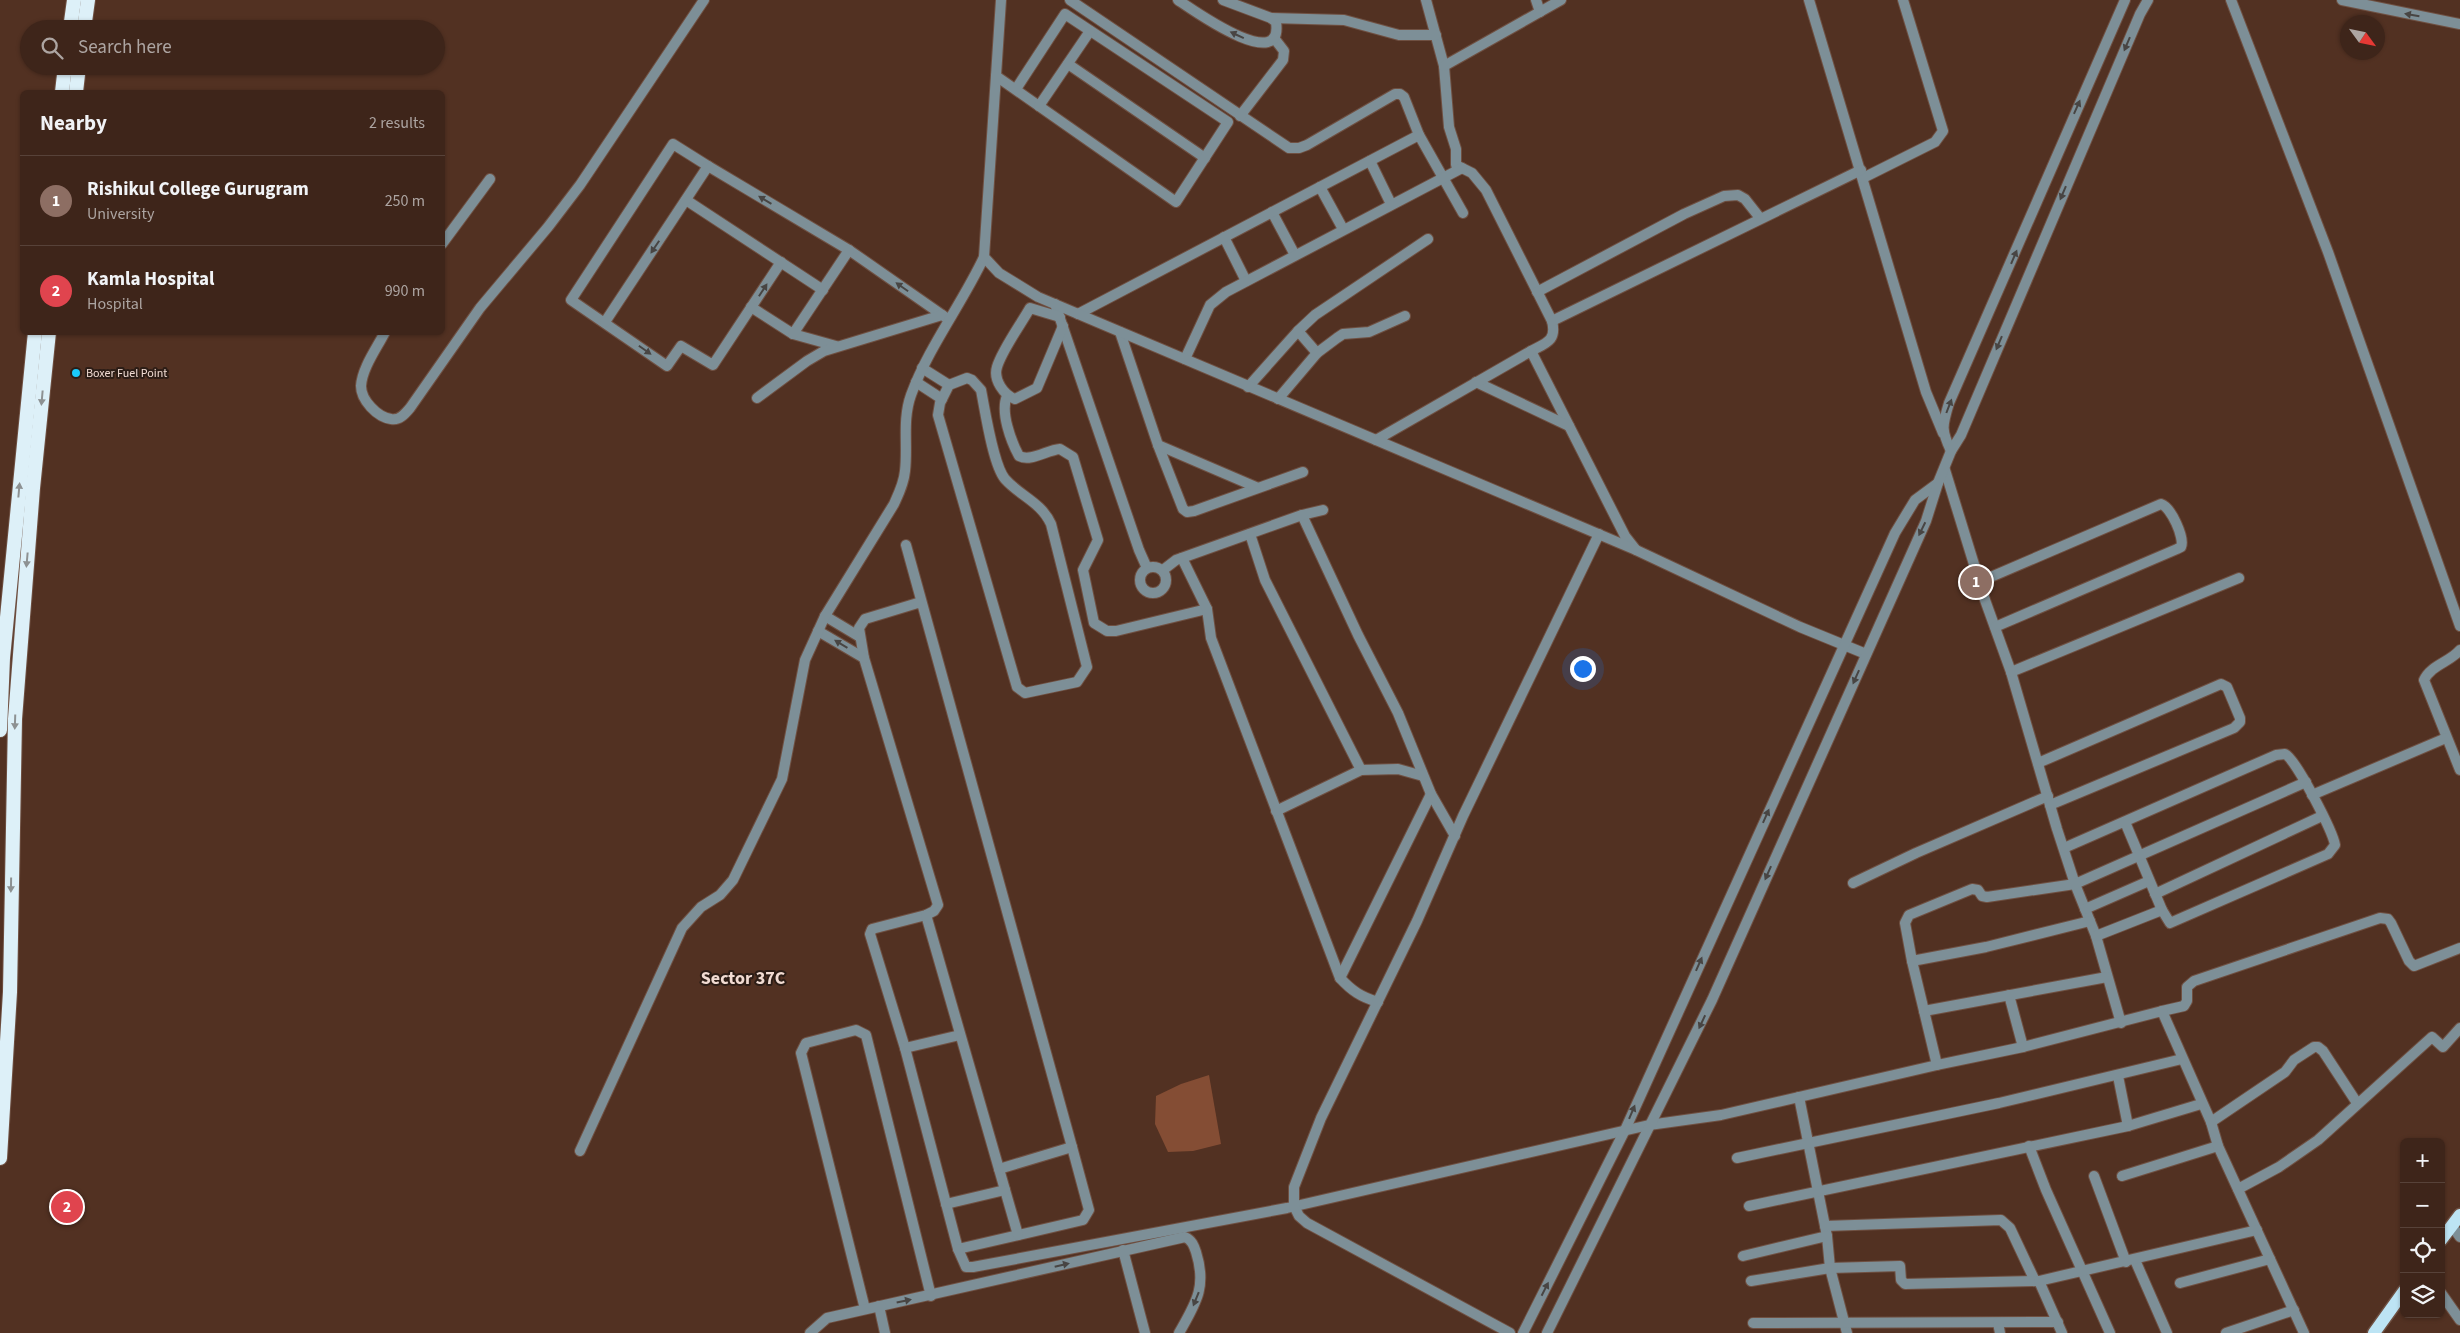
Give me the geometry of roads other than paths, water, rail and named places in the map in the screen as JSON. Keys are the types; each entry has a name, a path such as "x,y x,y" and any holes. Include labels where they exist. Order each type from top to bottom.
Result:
{"highway":[{"path":"71,20 74,0"},
{"path":"85,20 88,0"},
{"path":"62,90 64,75"},
{"path":"76,90 78,75"},
{"path":"0,1158 15,719 38,364 35,335"},
{"path":"0,730 3,658 38,364 48,335"}],"main road":[{"path":"2445,1235 2460,1215"},
{"path":"2374,1333 2400,1296"}],"street":[{"path":"383,335 364,373 361,388 365,399 377,414 392,420 403,416 410,408 475,314 568,201 704,0"},
{"path":"580,1151 682,928 702,907 720,895 733,880 782,779 805,660 826,616 890,512 903,484 906,470 905,424 907,408 916,382 945,317 984,257 1001,0"},
{"path":"1070,0 1289,148 1299,148 1395,94 1400,94 1404,97 1419,135 1462,213"},
{"path":"1178,0 1235,35 1255,42 1266,43 1274,38 1278,31 1276,22 1271,18 1223,0"},
{"path":"1376,440 1531,351 1551,338 1554,333 1552,321 1486,190 1472,173 1456,165 1456,149 1449,127 1444,66 1426,0"},
{"path":"1536,0 1540,12"},
{"path":"1809,0 1926,392 1951,451"},
{"path":"1552,321 1760,218 1935,142 1943,131 1903,0"},
{"path":"1942,433 1942,422 1949,403 2125,0"},
{"path":"1547,1333 1712,1000 1926,521 1951,451 1961,436 2128,41 2148,0"},
{"path":"2231,0 2328,252 2460,626"},
{"path":"2342,0 2460,24"},
{"path":"1444,66 1556,1"},
{"path":"996,76 1176,202 1228,122 1065,14 1016,89"},
{"path":"1271,18 1344,20 1399,35 1436,35"},
{"path":"1039,106 1090,31"},
{"path":"1240,116 1282,60 1284,51 1274,38"},
{"path":"1068,64 1205,158"},
{"path":"1078,314 1419,135"},
{"path":"781,262 713,365 680,346 667,366 571,300 673,144 849,250 945,317"},
{"path":"1370,161 1392,204"},
{"path":"605,322 708,166"},
{"path":"1185,359 1210,305 1226,292 1462,168"},
{"path":"445,240 490,179"},
{"path":"1320,186 1343,229"},
{"path":"1537,292 1684,214 1724,196 1731,194 1745,199 1760,218"},
{"path":"686,200 823,290"},
{"path":"1272,212 1295,255"},
{"path":"1224,237 1246,281"},
{"path":"1248,387 1298,331 1325,308 1428,239"},
{"path":"793,334 849,250"},
{"path":"984,257 1013,284 1055,304 1278,400 1599,534 1791,623 1866,654"},
{"path":"1055,304 1147,568"},
{"path":"751,307 793,334 836,346"},
{"path":"1030,308 1061,322 1037,388 1015,398 1007,396 999,385 996,369 1030,308"},
{"path":"1278,400 1317,353 1344,334 1368,332 1405,316"},
{"path":"757,398 812,357 836,346 945,317"},
{"path":"1298,331 1317,353"},
{"path":"1120,332 1158,446 1179,502 1187,512 1303,472"},
{"path":"1531,351 1625,536 1636,550"},
{"path":"922,368 949,385"},
{"path":"967,378 972,380 981,390 999,470 1011,485 1039,506 1051,524 1087,667 1077,682 1025,693 1017,687 940,424 938,415 942,400 949,385 967,378"},
{"path":"916,382 942,400"},
{"path":"1476,382 1569,426"},
{"path":"1007,396 1004,404 1006,416 1019,456 1024,458 1060,449 1073,457 1079,470 1098,540 1083,570 1094,623 1107,630 1116,631 1207,609"},
{"path":"1158,446 1256,487"},
{"path":"1945,470 1979,582 2011,672 2075,884 2096,936 2121,1024"},
{"path":"1523,1333 1625,1130 1902,520 1915,500 1938,483"},
{"path":"1979,582 2162,504 2170,510 2182,540 2183,544 2177,549 1994,627"},
{"path":"1162,570 1169,564 1182,558 1302,515 1323,510"},
{"path":"1302,515 1358,635 1398,713 1431,794 1455,836"},
{"path":"1250,534 1265,580 1361,770"},
{"path":"1510,1333 1307,1223 1299,1216 1294,1206 1294,1187 1321,1118 1378,1002 1599,534"},
{"path":"906,544 1089,1210 1086,1218 958,1249"},
{"path":"1182,558 1207,609 1210,618 1211,638 1340,978 1351,990 1360,996 1378,1002"},
{"path":"1155,566 1162,570 1166,578 1164,586 1158,592 1150,593 1143,589 1140,581 1141,573 1147,568 1155,566"},
{"path":"2011,672 2238,578"},
{"path":"921,602 865,619 859,628 864,658 938,905 934,911 926,915 871,931 958,1249 966,1267 973,1268 1294,1206 1625,1130 1721,1115 1937,1065 2023,1048 2121,1024 2184,1006 2187,1001 2187,987 2194,981 2380,918 2391,922 2409,961 2414,966 2460,948"},
{"path":"826,616 860,637"},
{"path":"818,631 864,658"},
{"path":"2460,650 2453,658 2427,674 2424,680 2460,770"},
{"path":"1853,883 1916,853 2234,728 2240,722 2240,718 2227,687 2219,684 2038,763"},
{"path":"2312,795 2446,738"},
{"path":"2064,848 2280,754 2285,754 2292,758 2306,782 2334,840 2333,850 2328,854 2173,923 2167,920 2162,910 2124,822"},
{"path":"1276,811 1361,770 1398,769 1423,776"},
{"path":"1937,1065 1912,961 1905,922 1906,918 1912,913 1972,889 1978,890 1982,896 1988,897 2075,884 2306,782"},
{"path":"1340,978 1431,794"},
{"path":"2155,894 2322,816"},
{"path":"2085,909 2149,881"},
{"path":"2096,936 2162,910"},
{"path":"926,915 1018,1235"},
{"path":"1912,961 1986,947 2090,921"},
{"path":"1924,1011 2107,977"},
{"path":"2008,995 2023,1048"},
{"path":"2162,1011 2201,1104 2211,1122 2218,1146 2304,1333"},
{"path":"2238,1189 2279,1167 2318,1140 2432,1037 2443,1047 2460,1028"},
{"path":"865,1309 801,1053 802,1046 806,1043 856,1030 866,1035 931,1296"},
{"path":"904,1048 960,1035"},
{"path":"2211,1122 2285,1072 2294,1060 2314,1047 2323,1051 2357,1103"},
{"path":"1737,1158 2118,1076 2182,1059"},
{"path":"2118,1076 2128,1126"},
{"path":"1799,1098 1826,1231 1830,1268 1846,1328"},
{"path":"1749,1206 2128,1126 2201,1104"},
{"path":"2029,1146 2046,1190 2110,1333"},
{"path":"2122,1176 2218,1146"},
{"path":"999,1169 1072,1147"},
{"path":"2094,1176 2130,1261 2167,1333"},
{"path":"946,1204 1005,1190"},
{"path":"1743,1256 1826,1231 2002,1220 2010,1228 2062,1333"},
{"path":"2452,1226 2460,1237"},
{"path":"1751,1281 1830,1268 1900,1266 1901,1280 1905,1284 2037,1281 2083,1272 2257,1230"},
{"path":"810,1333 827,1318 1185,1237 1193,1243 1202,1283 1191,1311 1179,1333"},
{"path":"1123,1250 1145,1333"},
{"path":"2180,1283 2270,1259"},
{"path":"2445,1299 2460,1320"},
{"path":"879,1306 885,1333"},
{"path":"2226,1333 2294,1310"},
{"path":"1753,1323 1846,1328 1999,1328 2058,1322"}],"place":[{"name":"Boxer Fuel Point","path":"76,373"},
{"name":"Rishikul College Gurugram","path":"1976,582"},
{"name":"Kamla Hospital","path":"67,1207"}],"district":[{"name":"Sector 37C","path":"743,978"}]}
